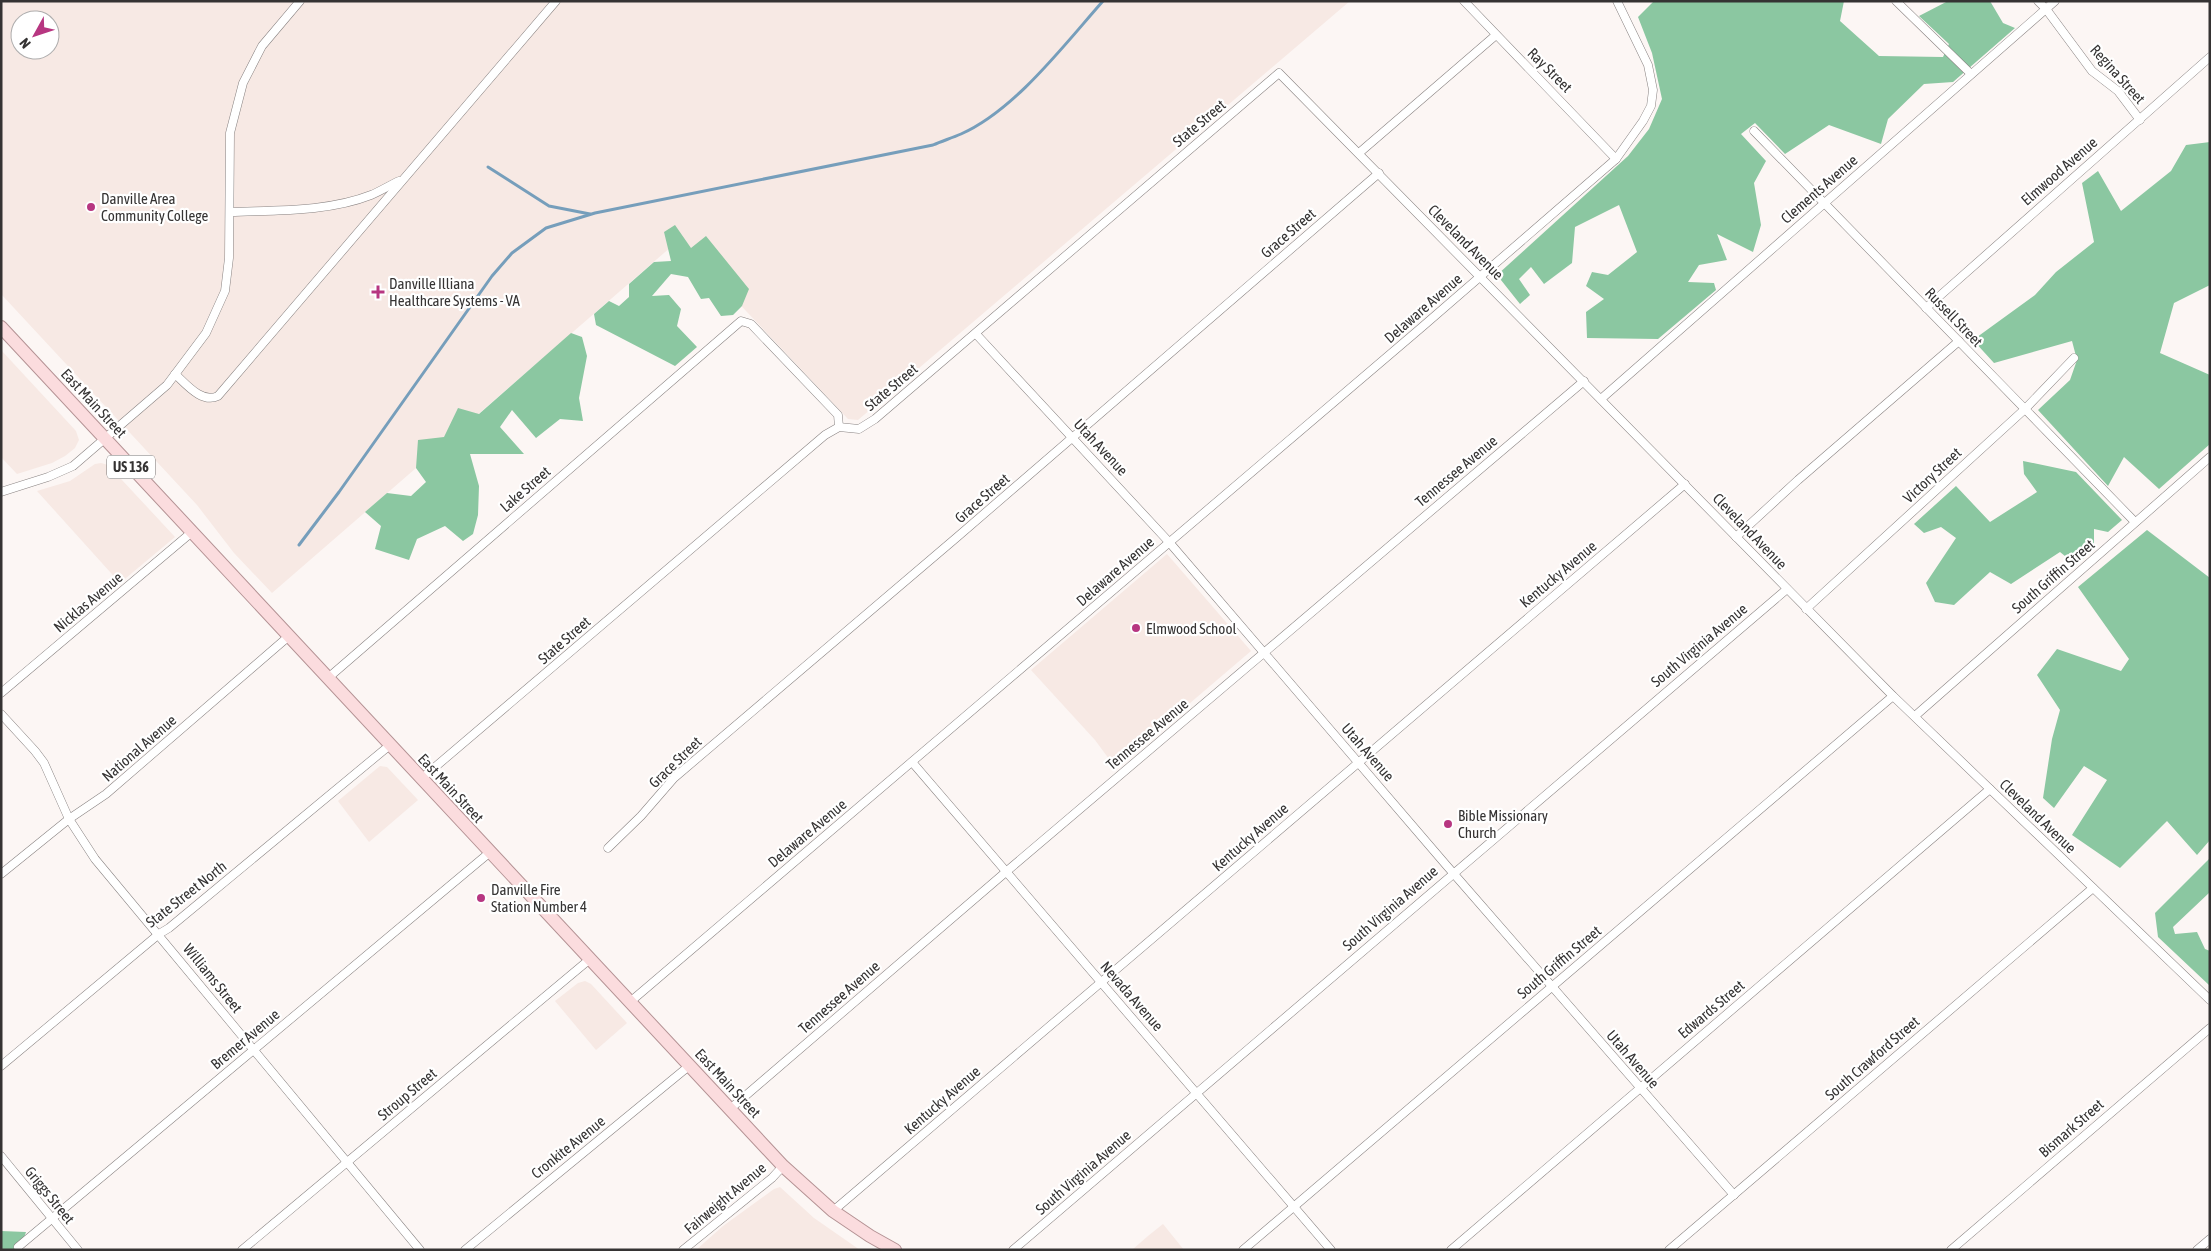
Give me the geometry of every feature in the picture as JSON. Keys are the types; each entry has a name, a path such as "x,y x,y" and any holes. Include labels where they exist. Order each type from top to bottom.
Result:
{"main road":[{"name":"East Main Street","path":"1,327 489,853 783,1166 833,1211 895,1250"}],"street":[{"path":"1,492 48,477 73,466 167,385 206,333 222,301 229,258 230,134 243,83 262,46 300,1"},
{"path":"175,374 190,388 205,398 212,399 218,396 556,1"},
{"name":"Ray Street","path":"1464,1 1616,158"},
{"path":"1616,158 1643,121 1651,106 1653,90 1648,65 1617,1"},
{"path":"1896,1 1971,74"},
{"name":"Regina Street","path":"2038,1 2092,71 2118,90 2140,120"},
{"name":"Clements Avenue","path":"1602,399 2055,1"},
{"path":"1359,152 1496,35"},
{"name":"Elmwood Avenue","path":"1926,308 2210,57"},
{"name":"Cleveland Avenue","path":"1279,73 1359,152 1893,696 2210,1000"},
{"name":"State Street","path":"421,779 817,441 839,427 859,429 875,420 1279,73"},
{"name":"Russell Street","path":"1754,131 2135,522"},
{"name":"Delaware Avenue","path":"630,1002 1481,277 1616,158"},
{"name":"Grace Street","path":"608,848 641,816 674,778 1379,173"},
{"path":"230,212 282,210 336,204 371,195 403,178"},
{"name":"Lake Street","path":"328,678 740,321 751,324 838,415 839,427"},
{"name":"Utah Avenue","path":"976,334 1169,542 1734,1195"},
{"path":"1736,536 1959,341"},
{"name":"Victory Street","path":"1806,609 2025,408 2074,358"},
{"name":"Tennessee Avenue","path":"730,1109 1584,381"},
{"name":"South Griffin Street","path":"1915,716 2210,457"},
{"name":"Kentucky Avenue","path":"833,1211 1685,484"},
{"name":"Nicklas Avenue","path":"1,694 192,532"},
{"name":"South Virginia Avenue","path":"1013,1250 1453,872 1787,589"},
{"name":"National Avenue","path":"1,874 69,819 106,794 289,636"},
{"name":"South Griffin Street","path":"1243,1250 1893,696"},
{"name":"Williams Street","path":"1,714 36,751 44,763 69,819 95,859 420,1250"},
{"name":"State Street North","path":"1,1066 390,745"},
{"name":"Nevada Avenue","path":"912,762 1331,1250"},
{"name":"Edwards Street","path":"1451,1250 1990,789"},
{"name":"Bremer Avenue","path":"18,1247 489,853"},
{"name":"South Crawford Street","path":"1669,1250 2093,888"},
{"name":"Stroup Street","path":"242,1250 590,959"},
{"name":"Bismark Street","path":"1950,1250 2210,1028"},
{"name":"Cronkite Avenue","path":"465,1250 689,1066"},
{"name":"Griggs Street","path":"1,1156 78,1250"},
{"name":"Fairweight Avenue","path":"683,1250 772,1178 783,1166"},
{"path":"2197,1250 2210,1239"}],"shaded area":[{"name":"Danville Illiana Healthcare Systems - VA","path":"1,1 1350,1 858,420 848,419 679,240 272,593 234,553 197,505 1,294"},
{"path":"1,350 76,431 79,440 75,448 65,456 52,463 17,474 1,457"},
{"path":"95,464 108,465 175,537 120,583 37,491 70,481"},
{"path":"1167,554 1251,651 1115,767 1095,740 1031,670"},
{"path":"380,766 387,767 418,800 369,842 338,801"},
{"path":"585,981 591,984 627,1023 596,1050 555,1001 578,983"},
{"path":"780,1187 814,1218 860,1250 696,1250 723,1226 774,1189"},
{"path":"1163,1224 1184,1250 1132,1250 1148,1236"}],"green space":[{"path":"1654,1 1844,1 1840,21 1879,56 1943,57 1949,44 1919,16 1948,1 1990,1 2003,23 2015,28 1953,82 1924,84 1888,119 1881,144 1829,125 1785,154 1755,123 1741,134 1766,161 1754,183 1761,225 1753,252 1717,234 1727,260 1699,265 1688,282 1714,283 1716,290 1658,339 1587,338 1586,312 1604,299 1586,286 1592,272 1608,275 1637,252 1619,205 1575,227 1572,263 1544,284 1531,267 1519,279 1530,295 1520,304 1497,275 1628,156 1649,129 1662,99 1652,53 1638,17"},
{"path":"2210,142 2210,285 2174,303 2160,353 2210,375 2210,444 2159,489 2124,457 2108,486 2038,410 2070,380 2077,360 2072,341 1994,363 1973,340 2035,295 2056,272 2094,242 2082,183 2098,171 2121,211 2171,171 2186,145"},
{"path":"675,225 691,248 706,236 749,289 742,306 733,315 721,316 709,298 701,299 688,277 671,274 652,296 669,295 681,309 677,326 697,347 675,366 596,325 594,314 609,301 619,306 629,297 629,284 654,262 671,261 664,232"},
{"path":"571,333 582,337 587,356 579,398 583,421 560,419 536,438 512,410 500,427 524,454 470,454 479,486 478,515 473,534 463,541 445,526 417,539 409,560 375,549 381,526 365,512 387,493 411,496 426,482 416,468 418,440 444,437 458,408 479,414"},
{"path":"2023,461 2076,472 2122,520 2108,532 2094,529 2094,549 2076,565 2060,552 2011,584 1990,572 1954,605 1935,602 1926,583 1956,538 1941,527 1924,533 1914,524 1956,486 1990,522 2037,492 2024,474"},
{"path":"2147,530 2210,578 2210,840 2197,855 2167,821 2120,868 2072,835 2107,780 2084,766 2054,808 2043,798 2052,739 2060,710 2037,675 2057,649 2121,671 2129,659 2078,587"},
{"path":"2210,858 2210,892 2173,927 2175,934 2197,932 2205,949 2210,951 2210,986 2158,937 2155,913"},
{"path":"1,1231 26,1232 20,1250 1,1250"}],"waterway":[{"path":"299,545 339,492 492,276 512,253 546,228 595,213 933,145 958,135 981,123 1019,93 1038,75 1103,1"},
{"path":"488,167 549,206 590,214"}],"place":[{"name":"Danville Area Community College","path":"91,207"},
{"name":"Danville Illiana Healthcare Systems - VA","path":"378,292"},
{"name":"Elmwood School","path":"1136,628"},
{"name":"Bible Missionary Church","path":"1448,824"},
{"name":"Danville Fire Station Number 4","path":"481,898"}]}
